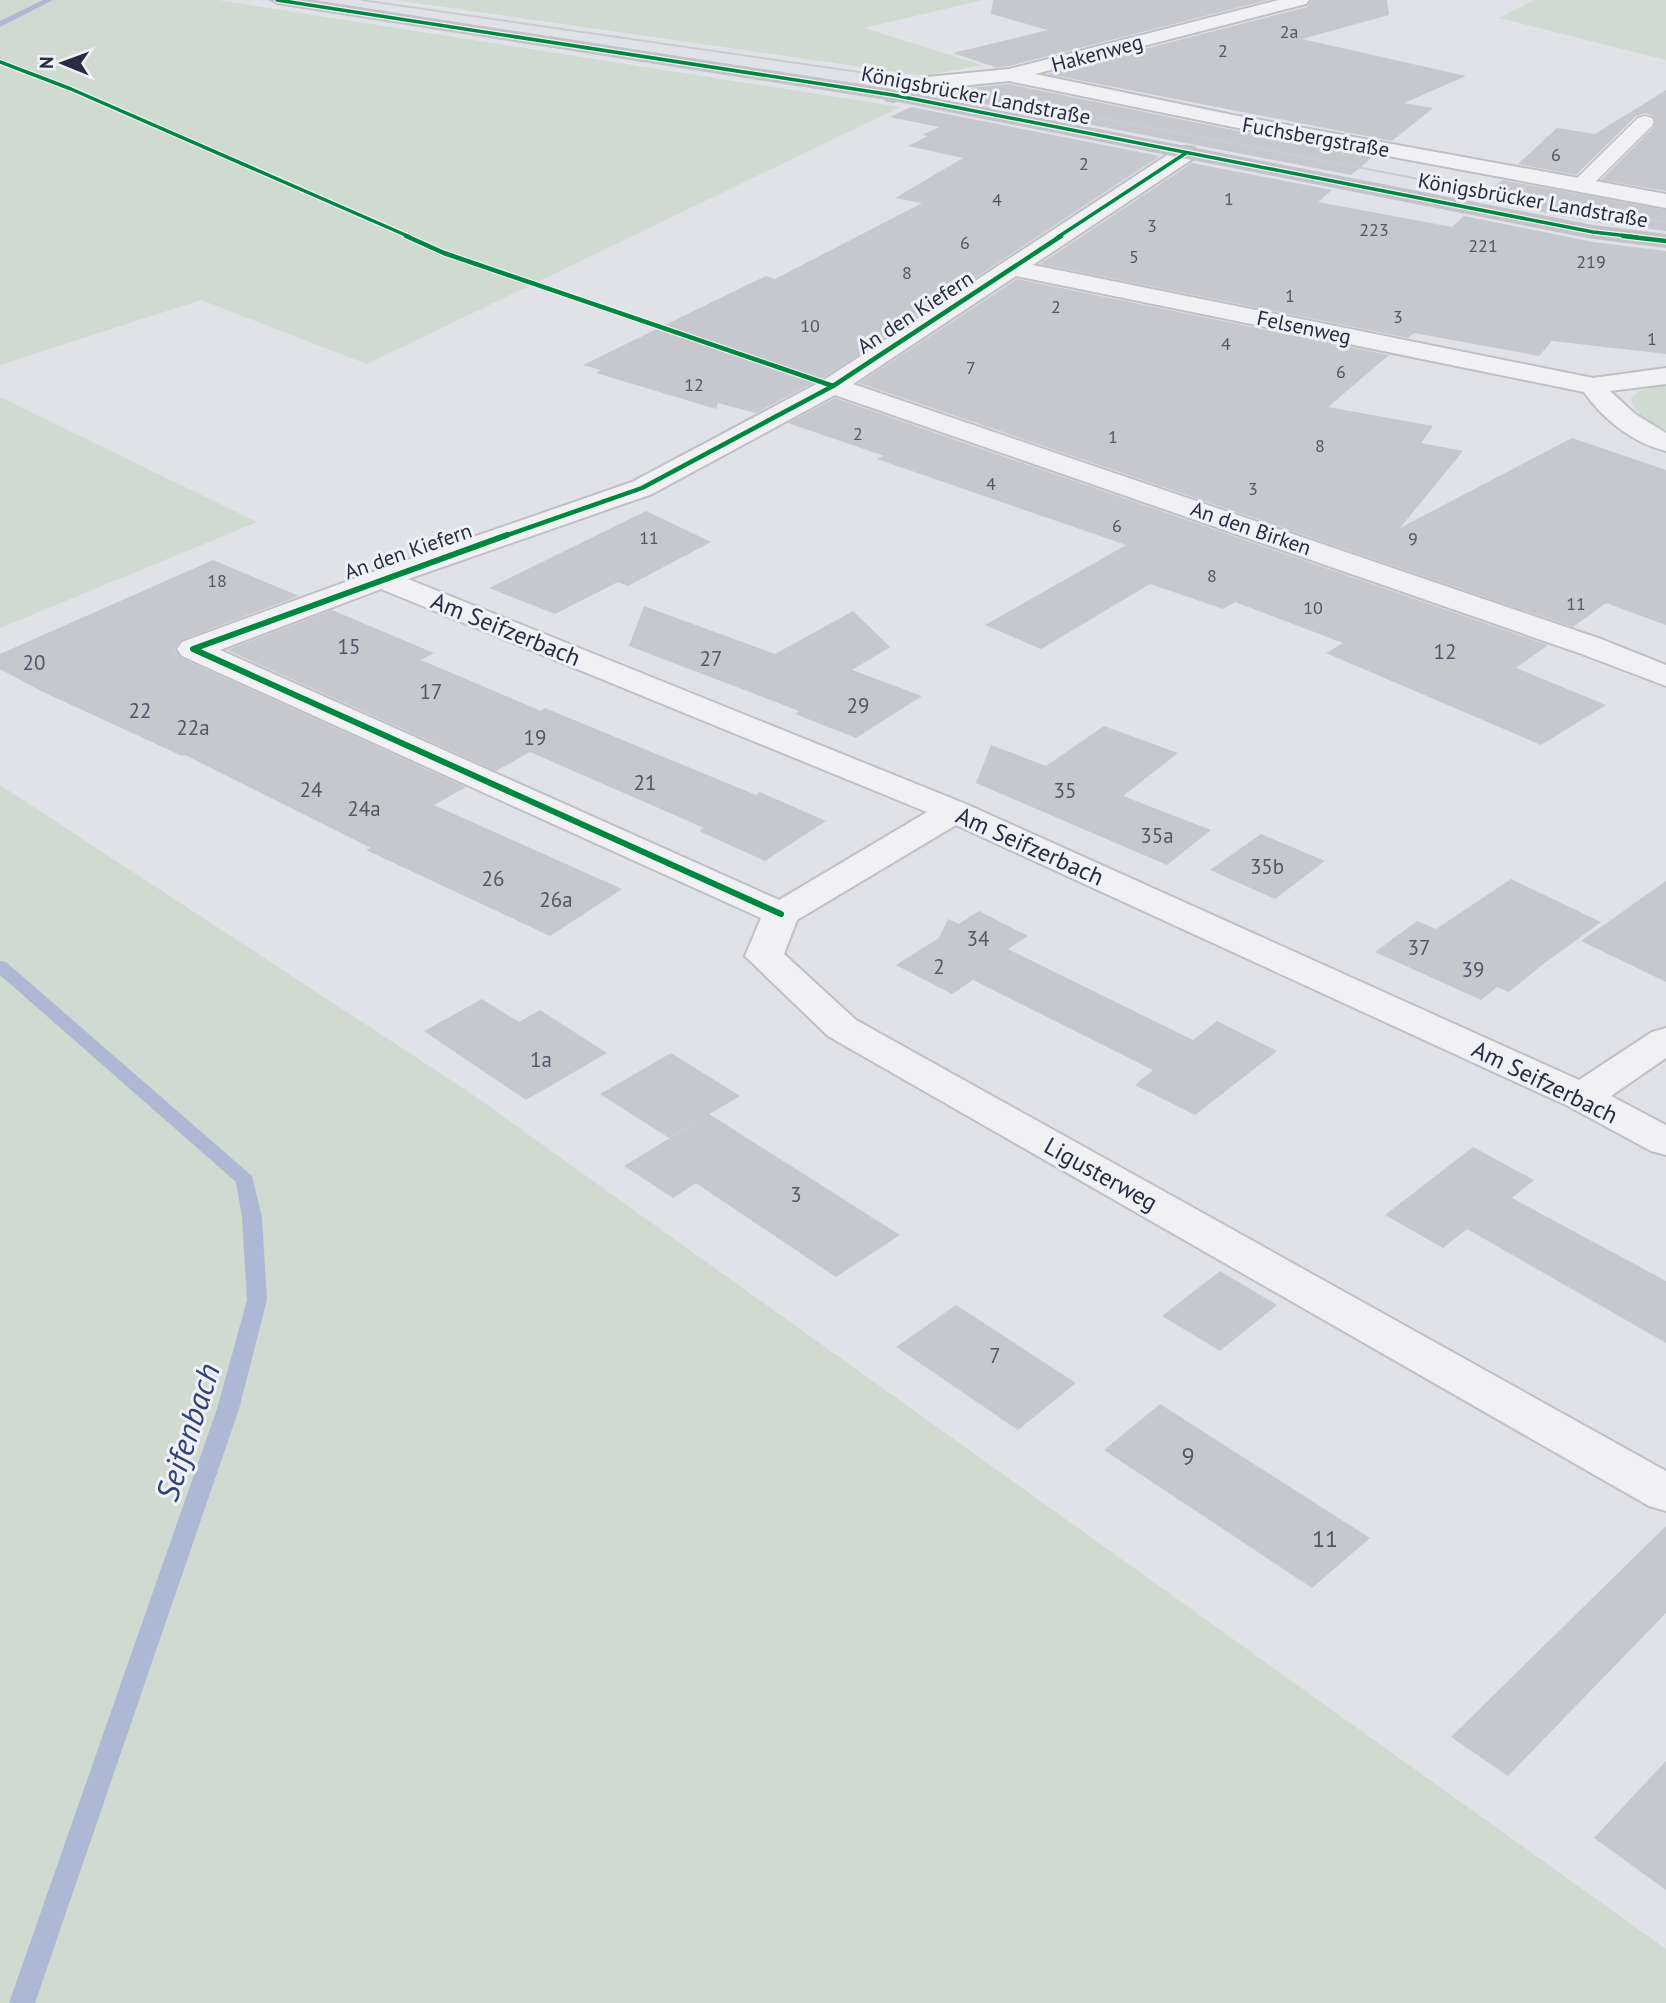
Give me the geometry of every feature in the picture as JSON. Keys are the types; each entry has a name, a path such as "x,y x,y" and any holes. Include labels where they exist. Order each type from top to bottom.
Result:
{"main road":[{"name":"Königsbrücker Landstraße","path":"277,0 892,95 1593,232 1666,241"}],"street":[{"name":"Hakenweg","path":"892,95 928,83 1009,75 1300,0"},
{"name":"Fuchsbergstraße","path":"1009,75 1118,99 1666,201"},
{"name":"An den Kiefern","path":"781,914 193,649 381,579 642,488 833,386 1186,153"},
{"name":"Felsenweg","path":"1014,268 1593,386 1666,376"},
{"name":"An den Birken","path":"833,386 1590,646 1666,676"},
{"path":"1593,386 1614,412 1638,430 1666,443"},
{"name":"Am Seifzerbach","path":"381,579 954,811 1582,1097 1666,1142"},
{"path":"781,914 954,811"},
{"name":"Ligusterweg","path":"781,914 764,956 842,1028 1666,1493"},
{"path":"1582,1097 1666,1040"}],"lane":[{"path":"1581,186 1645,122"}],"shaded area":[{"path":"0,0 218,0 900,107 367,364 201,300 0,365"},
{"path":"395,0 983,0 864,28 982,65 924,76"},
{"path":"1535,0 1666,0 1666,60 1499,18"},
{"path":"1666,385 1666,430 1639,414 1631,398 1641,390"},
{"path":"0,397 257,522 0,628"},
{"path":"0,785 469,1092 1666,1949 1666,2003 0,2003"}],"building":[{"path":"993,0 1268,0 993,68 995,67 953,53 1048,30 991,14"},
{"path":"1312,0 1387,0 1389,15 1302,39 1466,76 1404,103 1433,108 1392,141 1047,74 1307,7"},
{"path":"1009,84 1374,156 1351,175 937,95 947,90"},
{"path":"1666,90 1666,191 1601,180 1654,127 1654,117 1646,113 1636,116 1576,175 1518,164 1557,128 1595,134"},
{"path":"911,107 1160,156 823,378 756,413 718,403 716,409 596,373 601,370 583,365 766,276 775,279 922,203 895,198 963,158 908,146 939,127 890,117"},
{"path":"1192,163 1332,190 1318,202 1452,227 1464,216 1593,242 1666,251 1666,354 1552,341 1539,356 1414,333 1408,338 1040,264"},
{"path":"1502,180 1666,210 1666,231 1593,222 1480,200"},
{"path":"1017,279 1389,355 1328,407 1433,426 1421,443 1463,451 1400,528 1572,438 1666,470 1666,625 1606,603 1573,627 859,383"},
{"path":"835,398 1548,645 1516,668 1606,705 1541,745 1326,653 1343,643 1235,602 1223,609 1150,584 1041,649 985,625 1126,545 877,459 884,456 788,423"},
{"path":"646,511 711,542 628,586 618,582 555,614 489,588"},
{"path":"213,560 299,596 181,640 174,649 181,658 466,787 434,805 622,889 550,936 366,850 371,848 185,755 182,756 41,691 0,669 0,654"},
{"path":"644,606 775,654 853,611 890,647 852,670 922,696 856,738 795,714 799,711 629,646"},
{"path":"332,610 434,653 421,660 541,711 545,708 756,795 760,792 826,821 765,861 699,831 704,828 530,752 496,771 227,650"},
{"path":"1104,726 1178,753 1123,796 1211,830 1167,865 976,783 991,745 1046,766"},
{"path":"1261,834 1325,861 1275,899 1210,870"},
{"path":"1511,879 1601,922 1509,992 1497,987 1481,1000 1375,952 1417,921 1436,929"},
{"path":"1666,881 1666,982 1581,941"},
{"path":"979,911 1028,936 1008,949 1193,1040 1217,1021 1277,1051 1195,1115 1135,1085 1153,1070 973,980 952,994 896,965 939,938 948,919 959,924"},
{"path":"482,999 519,1022 540,1010 607,1053 526,1100 424,1031"},
{"path":"671,1053 740,1096 669,1138 600,1094"},
{"path":"709,1114 900,1235 836,1277 696,1183 673,1198 624,1166"},
{"path":"1473,1147 1534,1180 1512,1198 1666,1281 1666,1343 1467,1229 1443,1248 1385,1215"},
{"path":"1220,1271 1277,1305 1220,1351 1162,1316"},
{"path":"956,1305 1076,1383 1018,1430 896,1347"},
{"path":"1160,1404 1370,1538 1312,1588 1104,1450"},
{"path":"1666,1526 1666,1613 1508,1776 1451,1737"},
{"path":"1666,1761 1666,1890 1594,1838"}],"waterway":[{"name":"Seifenbach","path":"0,24 49,0"},
{"name":"Seifenbach","path":"0,966 245,1180 252,1217 257,1300 228,1409 22,2003"}],"tram line":[{"path":"362,0 866,73 1534,201 1666,222"}],"cycle path":[{"path":"277,0 893,95 1593,232 1666,241"},
{"path":"0,62 71,89 309,191 444,253 833,386"},
{"path":"781,914 193,649 381,579 642,488 833,386 1186,153"}]}
